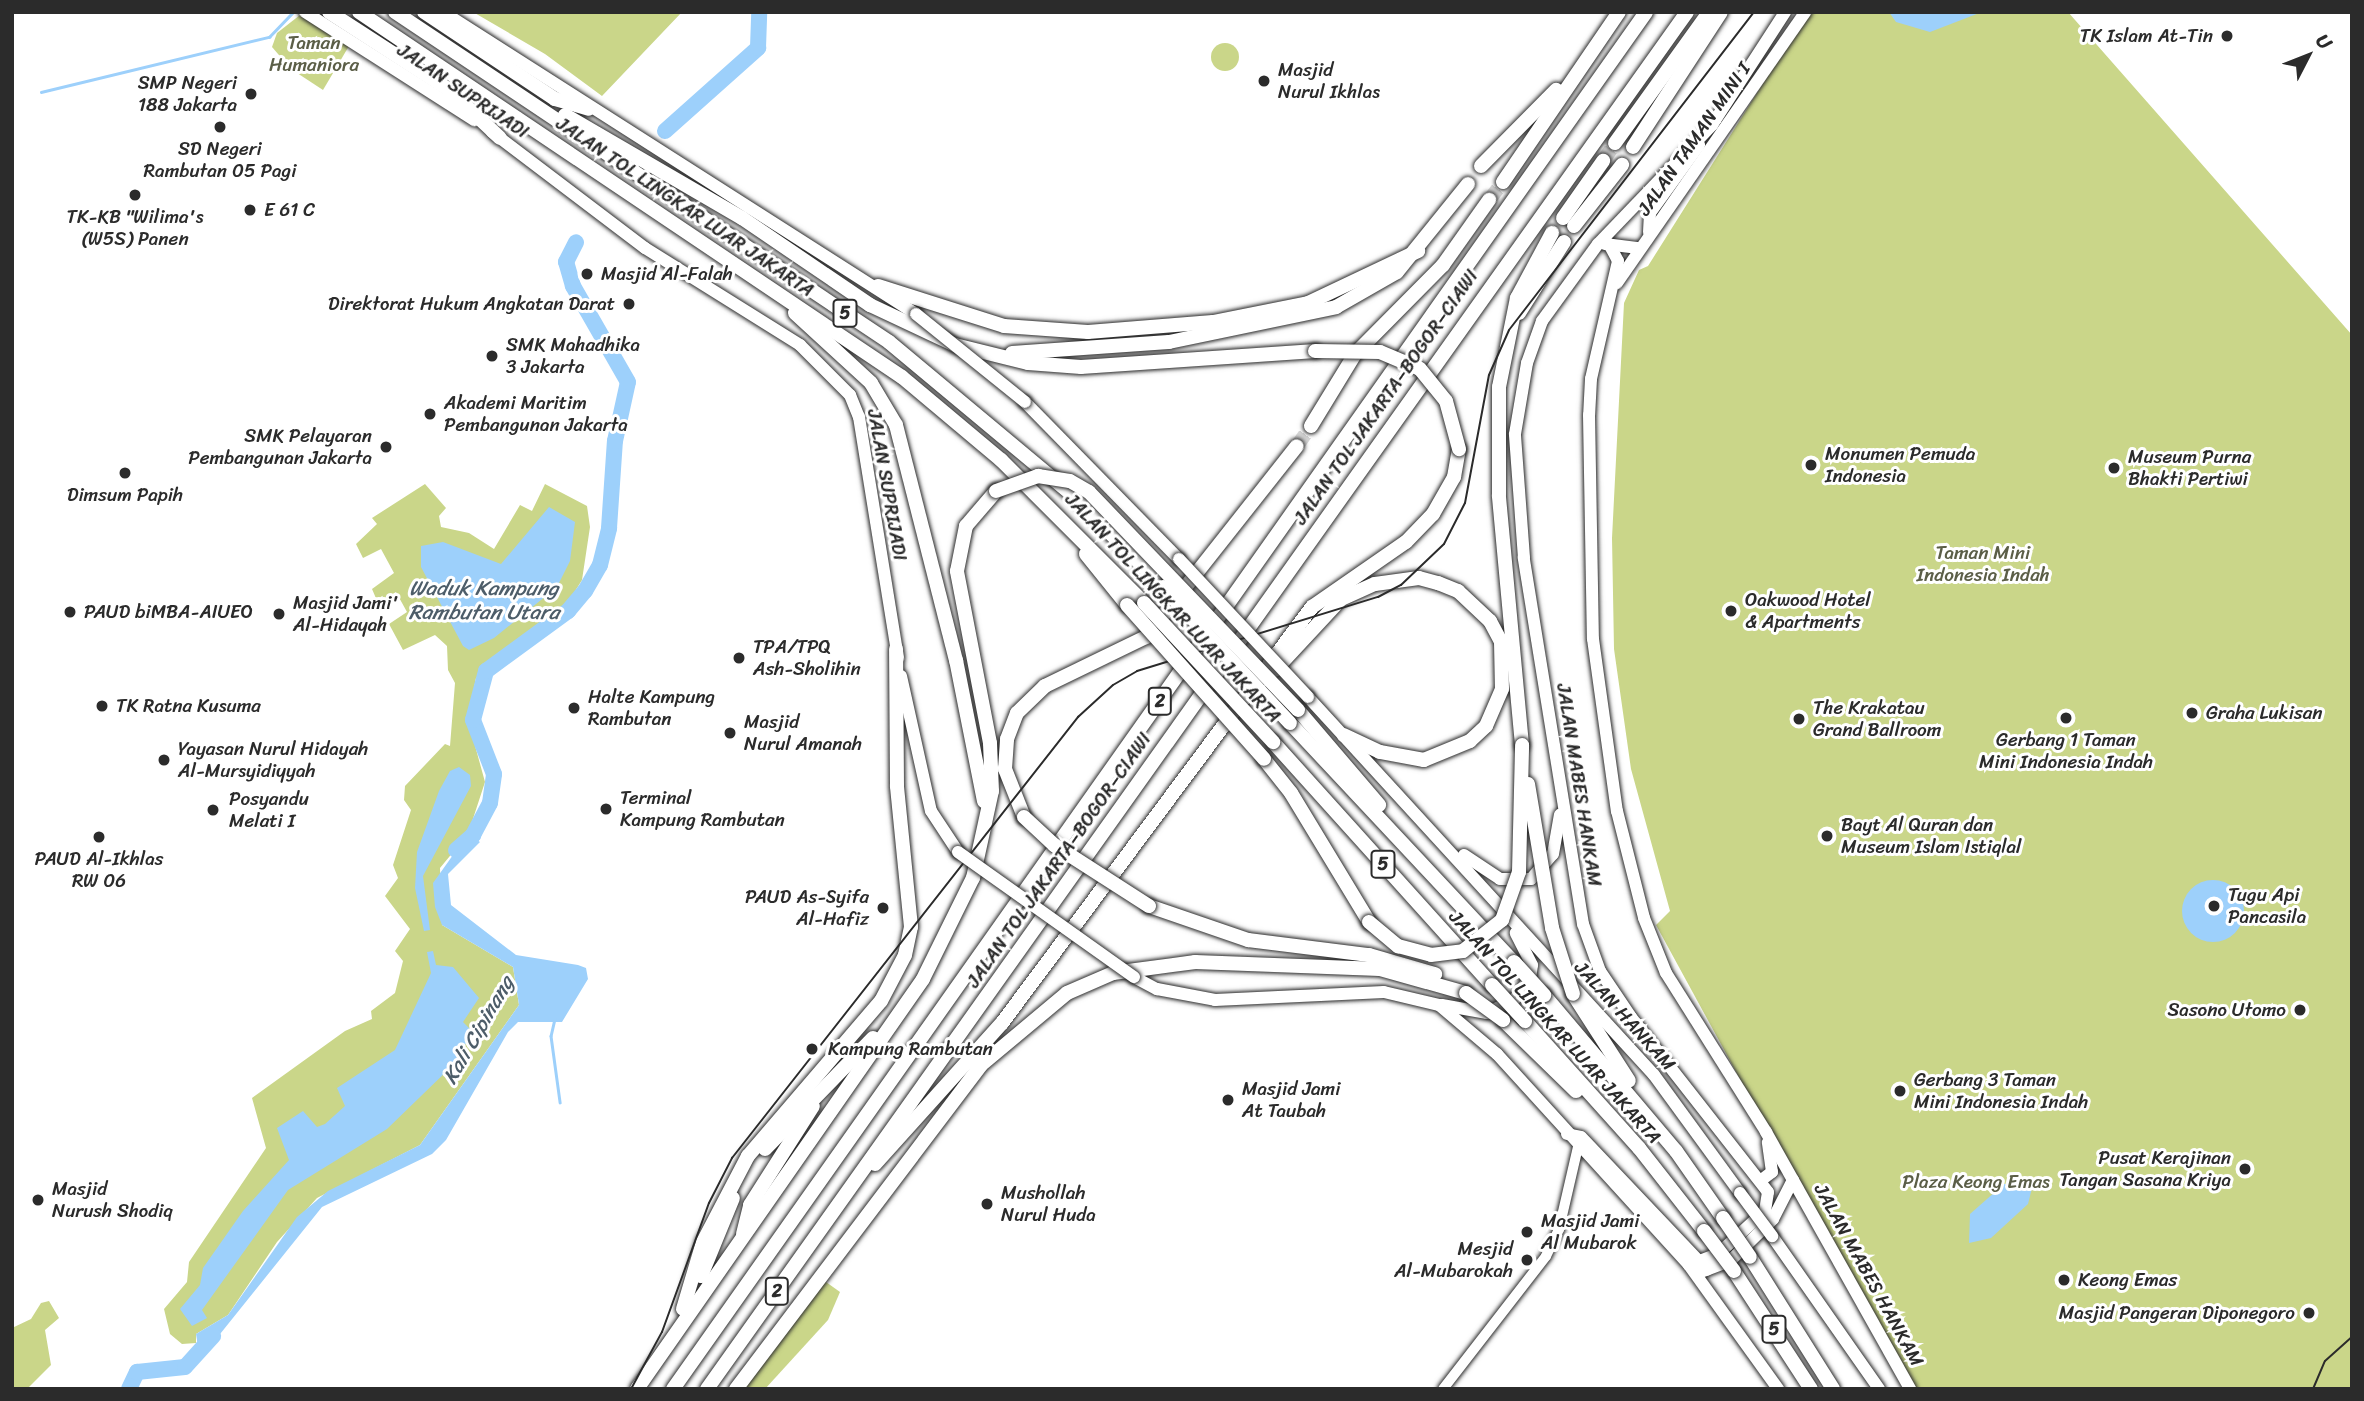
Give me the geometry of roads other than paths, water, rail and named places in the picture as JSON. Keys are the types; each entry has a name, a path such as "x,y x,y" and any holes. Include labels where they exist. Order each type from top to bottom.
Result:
{"highway":[{"path":"329,12 447,89 500,138"},
{"name":"JALAN TOL LINGKAR LUAR JAKARTA","path":"359,12 746,271 935,402 1034,491 1144,603 1273,742 1639,1148 1734,1272 1811,1389"},
{"name":"JALAN TOL LINGKAR LUAR JAKARTA","path":"395,12 889,342 1074,496 1294,716 1544,995 1676,1151 1750,1257 1833,1389"},
{"path":"424,12 555,99 589,109"},
{"path":"1503,182 1570,78 1619,12"},
{"name":"JALAN TOL JAKARTA–BOGOR–CIAWI","path":"673,1389 1646,12"},
{"name":"JALAN TOL JAKARTA–BOGOR–CIAWI","path":"707,1389 1687,12"},
{"path":"1615,143 1709,12"},
{"path":"1633,147 1721,12"},
{"path":"1481,166 1570,78"},
{"path":"495,79 742,218 870,305 955,345 993,354 1081,366 1315,351 1380,352 1420,369 1446,401 1459,449 1454,477 1433,514 1406,542 1312,607 1002,1023 846,1193"},
{"path":"1603,161 1568,222 1622,165"},
{"path":"993,354 1169,342 1309,315 1370,292 1418,251 1468,184"},
{"path":"1311,426 1355,354 1443,265 1489,200"},
{"path":"1558,238 1514,320 1499,387 1499,495 1522,744 1552,928 1573,994 1676,1151"},
{"path":"878,286 1004,326 1088,332 1213,321 1308,303 1418,251"},
{"path":"746,271 853,364 896,425 956,660 987,820"},
{"path":"1297,446 1146,637 1045,686 1017,713 1007,739 1005,769 1024,817 1054,845 1149,906 1248,940 1368,955 1434,973 1503,1020 1639,1148"},
{"path":"637,1389 679,1322 899,1013 958,914 987,820 990,743 957,571 966,526 996,491 1038,476 1070,481 1089,492 1294,716"},
{"path":"1034,491 1127,605 1264,759 1369,922 1398,946 1431,955 1463,951 1502,920 1519,872 1522,744"},
{"path":"1242,703 1317,620 1360,588 1396,580 1438,583 1458,591 1490,621 1501,642 1503,681 1486,726 1470,741 1424,760 1380,752 1344,735"},
{"path":"679,1322 704,1242 748,1156 881,1000 905,955 911,927 897,786 896,649"},
{"path":"736,1389 981,1065 1051,1003 1093,980 1159,964 1349,968 1396,971 1466,993"},
{"path":"691,1305 734,1195 776,1135 899,1013"},
{"path":"742,1236 750,1205 834,1076"}],"main road":[{"path":"443,12 589,109 878,286"},
{"name":"JALAN TAMAN MINI I","path":"1604,244 1712,125 1785,12"},
{"name":"JALAN TAMAN MINI I","path":"1615,286 1649,232 1660,226 1805,12"},
{"name":"JALAN SUPRIJADI","path":"306,13 500,138 645,248 800,345 843,387 859,417 912,743 931,811 958,852 1134,977 1157,989 1215,1000 1384,992 1438,1004"},
{"path":"1649,232 1650,213 1712,125"},
{"path":"1604,244 1639,248"},
{"path":"1604,244 1618,261 1615,286"},
{"name":"JALAN MABES HANKAM","path":"1604,244 1542,321 1528,362 1515,434 1524,558 1562,804 1583,924 1600,971 1760,1181"},
{"name":"JALAN HANKAM","path":"878,286 1025,402 1179,559 1446,842 1497,905 1654,1075 1772,1236 1879,1389"},
{"name":"JALAN MABES HANKAM","path":"1615,286 1593,367 1589,415 1593,639 1603,733 1644,918 1666,973 1766,1132 1910,1389"},
{"path":"1446,842 1500,880 1531,879 1553,854 1562,804"},
{"path":"1438,1004 1496,1012 1530,978 1531,955 1497,905"},
{"path":"1438,1004 1497,1054 1567,1134 1579,1142 1698,1267 1778,1389"},
{"path":"1698,1267 1718,1254 1765,1211 1769,1196 1760,1181 1773,1167 1766,1132"},
{"path":"1443,1389 1546,1256 1559,1229 1579,1142"},
{"name":"JALAN MABES HANKAM","path":"1698,1267 1730,1261 1773,1219 1793,1180"}],"water":[{"path":"1889,12 1982,12 1930,32 1896,22"},
{"name":"Waduk Kampung Rambutan Utara","path":"549,507 575,522 570,561 557,587 494,638 469,650 463,646 421,567 421,546 443,542 501,564"},
{"path":"459,767 470,775 471,786 423,876 430,930 424,931 415,888 417,852 439,791 450,771"},
{"path":"468,834 480,842 448,874 451,905 516,955 578,965 586,968 588,979 562,1022 518,1022 508,1032 446,1140 432,1154 322,1207 200,1359 196,1334 228,1315 297,1217 328,1191 420,1145 519,1005 513,967 442,925 435,907 433,883"},
{"path":"2213,880 2235,889 2244,911 2235,933 2213,942 2191,933 2182,911 2191,889"},
{"path":"433,951 436,965 453,967 479,998 463,1022 473,1032 452,1066 387,1129 288,1190 202,1310 207,1318 192,1326 180,1309 200,1285 203,1268 243,1211 289,1160 277,1128 303,1111 317,1127 325,1124 345,1106 337,1088 395,1050 431,973 427,952"},
{"path":"2004,1184 2033,1184 2028,1204 1991,1238 1969,1243 1970,1214"}],"waterway":[{"path":"41,92 269,37 293,12"},
{"name":"Kali Cipinang","path":"665,131 758,48 759,12"},
{"name":"Kali Cipinang","path":"456,850 473,835 490,803 494,774 473,720 486,671 568,611 585,591 600,565 609,528 615,441 628,382 573,286 566,262 576,242"},
{"path":"555,1019 551,1036 560,1102"},
{"name":"Kali Cipinang","path":"129,1389 137,1372 185,1367 213,1336"}],"tunnel":[{"path":"1603,161 1615,143"},
{"path":"1489,200 1503,182"},
{"path":"1297,446 1311,426"}],"tram line":[{"path":"631,1389 662,1332 709,1203 732,1158 1078,717 1113,685 1137,671 1378,597 1401,585 1444,544 1465,503 1489,375 1509,330 1754,12"},
{"path":"2313,1389 2325,1361 2352,1337"}],"place":[{"name":"TK Islam At-Tin","path":"2227,36"},
{"name":"Masjid Nurul Ikhlas","path":"1264,81"},
{"name":"SMP Negeri 188 Jakarta","path":"251,94"},
{"name":"SD Negeri Rambutan 05 Pagi","path":"220,127"},
{"name":"TK-KB \"Wilima's (W5S) Panen","path":"135,195"},
{"name":"E 61 C","path":"250,210"},
{"name":"Masjid Al-Falah","path":"587,274"},
{"name":"Direktorat Hukum Angkatan Darat","path":"629,304"},
{"name":"SMK Mahadhika 3 Jakarta","path":"492,356"},
{"name":"Akademi Maritim Pembangunan Jakarta","path":"430,414"},
{"name":"SMK Pelayaran Pembangunan Jakarta","path":"386,447"},
{"name":"Monumen Pemuda Indonesia","path":"1811,465"},
{"name":"Museum Purna Bhakti Pertiwi","path":"2114,468"},
{"name":"Dimsum Papih","path":"125,473"},
{"name":"Oakwood Hotel & Apartments","path":"1731,611"},
{"name":"PAUD biMBA-AIUEO","path":"70,612"},
{"name":"Masjid Jami' Al-Hidayah","path":"279,614"},
{"name":"TPA/TPQ Ash-Sholihin","path":"739,658"},
{"name":"TK Ratna Kusuma","path":"102,706"},
{"name":"Halte Kampung Rambutan","path":"574,708"},
{"name":"Graha Lukisan","path":"2192,713"},
{"name":"Gerbang 1 Taman Mini Indonesia Indah","path":"2066,718"},
{"name":"The Krakatau Grand Ballroom","path":"1799,719"},
{"name":"Masjid Nurul Amanah","path":"730,733"},
{"name":"Yayasan Nurul Hidayah Al-Mursyidiyyah","path":"164,760"},
{"name":"Terminal Kampung Rambutan","path":"606,809"},
{"name":"Posyandu Melati I","path":"213,810"},
{"name":"Bayt Al Quran dan Museum Islam Istiqlal","path":"1827,836"},
{"name":"PAUD Al-Ikhlas RW 06","path":"99,837"},
{"name":"Tugu Api Pancasila","path":"2214,906"},
{"name":"PAUD As-Syifa Al-Hafiz","path":"883,908"},
{"name":"Sasono Utomo","path":"2300,1010"},
{"name":"Kampung Rambutan","path":"812,1049"},
{"name":"Gerbang 3 Taman Mini Indonesia Indah","path":"1900,1091"},
{"name":"Masjid Jami At Taubah","path":"1228,1100"},
{"name":"Pusat Kerajinan Tangan Sasana Kriya","path":"2245,1169"},
{"name":"Masjid Nurush Shodiq","path":"38,1200"},
{"name":"Mushollah Nurul Huda","path":"987,1204"},
{"name":"Masjid Jami Al Mubarok","path":"1527,1232"},
{"name":"Mesjid Al-Mubarokah","path":"1527,1260"},
{"name":"Keong Emas","path":"2064,1280"},
{"name":"Masjid Pangeran Diponegoro","path":"2309,1313"}],"park label":[{"name":"Taman Humaniora","path":"314,54"},
{"name":"Taman Mini Indonesia Indah","path":"1983,564"},
{"name":"Plaza Keong Emas","path":"1976,1182"}]}
